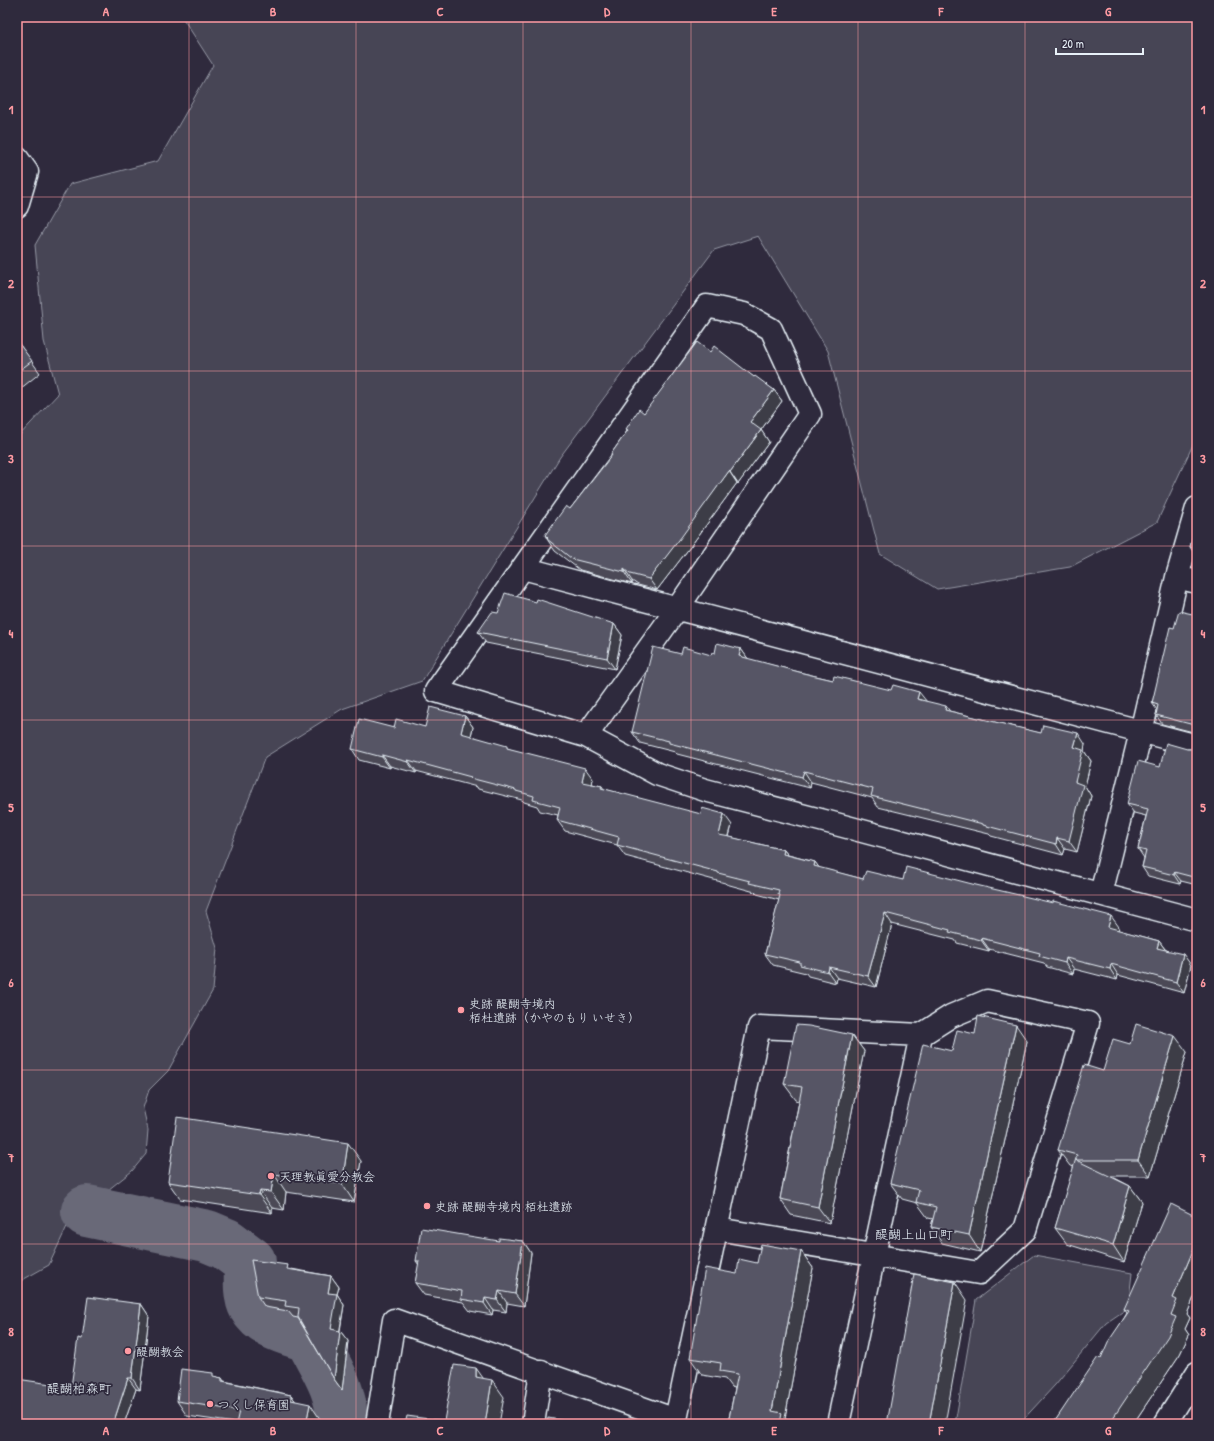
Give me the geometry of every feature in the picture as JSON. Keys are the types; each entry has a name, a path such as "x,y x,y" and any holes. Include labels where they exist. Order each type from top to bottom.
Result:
{"street":[{"path":"17,158 27,172 17,206"},
{"path":"586,736 677,609 810,414 771,329 744,314 707,306 436,691 586,736 657,774 705,790 832,822 1197,920"},
{"path":"1101,894 1141,732 1187,579 1197,508"},
{"path":"522,568 1197,746"},
{"path":"377,1424 394,1320 541,1371 676,1422 759,1027 922,1036 951,1016 988,1001 1088,1023 1025,1230 979,1273 717,1229"},
{"path":"838,1424 922,1036"},
{"path":"533,1424 541,1371"},
{"path":"1165,1424 1197,1373"}],"shaded area":[{"path":"182,17 1197,17 1197,436 1157,522 1070,567 937,589 880,554 828,351 758,236 714,250 560,457 422,681 342,709 265,757 206,911 217,948 213,990 168,1071 149,1090 143,1108 148,1130 146,1154 132,1171 70,1220 49,1265 17,1283 17,438 58,394 44,341 35,245 70,184 158,161 213,65"},
{"path":"1034,1255 1132,1273 1128,1308 1106,1323 1055,1385 1019,1424 955,1424 976,1300"}],"building":[{"path":"17,341 32,361 17,372"},
{"path":"697,342 710,352 714,346 754,377 755,376 774,390 750,422 761,430 649,579 630,574 624,569 624,572 572,559 547,539 548,538 545,535 566,506 570,509 612,455 611,454 628,430 626,429 639,409 644,413"},
{"path":"1197,522 1197,549 1190,547"},
{"path":"505,593 536,602 537,599 614,624 607,658 478,632 492,612 498,613"},
{"path":"1179,611 1197,615 1197,726 1156,715 1158,705 1152,703 1170,627 1174,628"},
{"path":"717,643 741,649 739,656 803,673 833,680 834,676 891,690 893,685 919,692 917,699 946,706 945,710 1041,733 1043,725 1078,733 1074,747 1083,750 1075,782 1083,785 1069,841 1057,838 1056,844 871,796 873,789 804,771 802,777 632,732 653,647 681,654 683,647 711,655 712,652 715,653"},
{"path":"430,707 465,716 461,733 507,746 507,748 585,768 582,782 602,786 601,788 701,814 702,808 724,814 719,835 784,850 783,854 815,862 814,866 863,879 866,871 903,880 906,867 976,885 1053,903 1053,901 1111,916 1108,927 1159,941 1157,948 1183,954 1176,982 1111,964 1110,969 1066,958 1065,963 1039,956 1040,953 981,938 981,940 949,932 950,930 885,913 868,976 829,967 828,972 800,965 800,962 765,954 780,895 778,894 779,890 749,883 750,881 617,845 619,837 557,820 560,807 533,800 534,796 516,790 408,760 408,762 382,755 382,757 352,749 359,719 394,728 396,719 425,727"},
{"path":"1166,743 1187,749 1197,747 1197,878 1174,872 1174,875 1142,867 1146,851 1138,849 1148,809 1127,804 1138,761 1160,767"},
{"path":"978,1016 1016,1025 969,1235 931,1227 936,1207 916,1202 919,1190 890,1183 923,1044 952,1051 957,1030 975,1034"},
{"path":"1136,1024 1175,1036 1138,1160 1076,1160 1130,1186 1113,1245 1055,1228 1077,1155 1058,1150 1084,1065 1103,1071 1113,1039 1130,1044"},
{"path":"796,1025 809,1026 852,1035 818,1207 780,1199 802,1087 784,1084"},
{"path":"1197,1091 1197,1170 1196,1170 1196,1136"},
{"path":"177,1117 348,1143 342,1184 274,1174 271,1192 260,1191 259,1195 168,1182"},
{"path":"1171,1204 1197,1217 1197,1241 1173,1298 1177,1300 1171,1315 1176,1317 1168,1336 1109,1424 1053,1424 1098,1357 1101,1358 1108,1342 1129,1311 1124,1309"},
{"path":"421,1228 499,1241 499,1238 523,1241 515,1294 499,1291 497,1300 485,1298 484,1303 461,1299 462,1291 415,1283 419,1261 416,1261"},
{"path":"761,1244 801,1251 772,1411 782,1413 780,1424 720,1424 720,1422 728,1423 738,1374 720,1371 721,1363 690,1358 705,1268 737,1274 739,1259 757,1263"},
{"path":"251,1260 288,1265 287,1269 331,1276 328,1293 337,1294 331,1329 340,1331 334,1379 298,1317 299,1308 285,1306 286,1301 258,1297"},
{"path":"914,1274 955,1282 929,1424 887,1424"},
{"path":"88,1297 141,1304 132,1378 128,1378 113,1424 17,1424 17,1379 71,1387 78,1338 82,1339"},
{"path":"454,1365 476,1368 476,1377 492,1380 485,1424 405,1424 407,1416 444,1421"},
{"path":"181,1369 213,1373 213,1376 222,1378 222,1381 291,1395 291,1400 310,1404 306,1424 236,1424 239,1411 177,1401"},
{"path":"548,1418 583,1424 547,1424"}],"waterway":[{"path":"87,1211 207,1236 226,1244 250,1262 250,1291 254,1306 264,1318 271,1322 310,1337 327,1368 340,1401 341,1424"}],"place":[{"name":"史跡 醍醐寺境内 栢杜遺跡（かやのもり いせき）","path":"461,1010"},
{"name":"天理教眞愛分教会","path":"271,1176"},
{"name":"史跡 醍醐寺境内 栢杜遺跡","path":"427,1206"},
{"name":"醍醐教会","path":"128,1351"},
{"name":"つくし保育園","path":"210,1404"}],"district":[{"name":"醍醐上山口町","path":"914,1234"},
{"name":"醍醐柏森町","path":"79,1388"}]}
